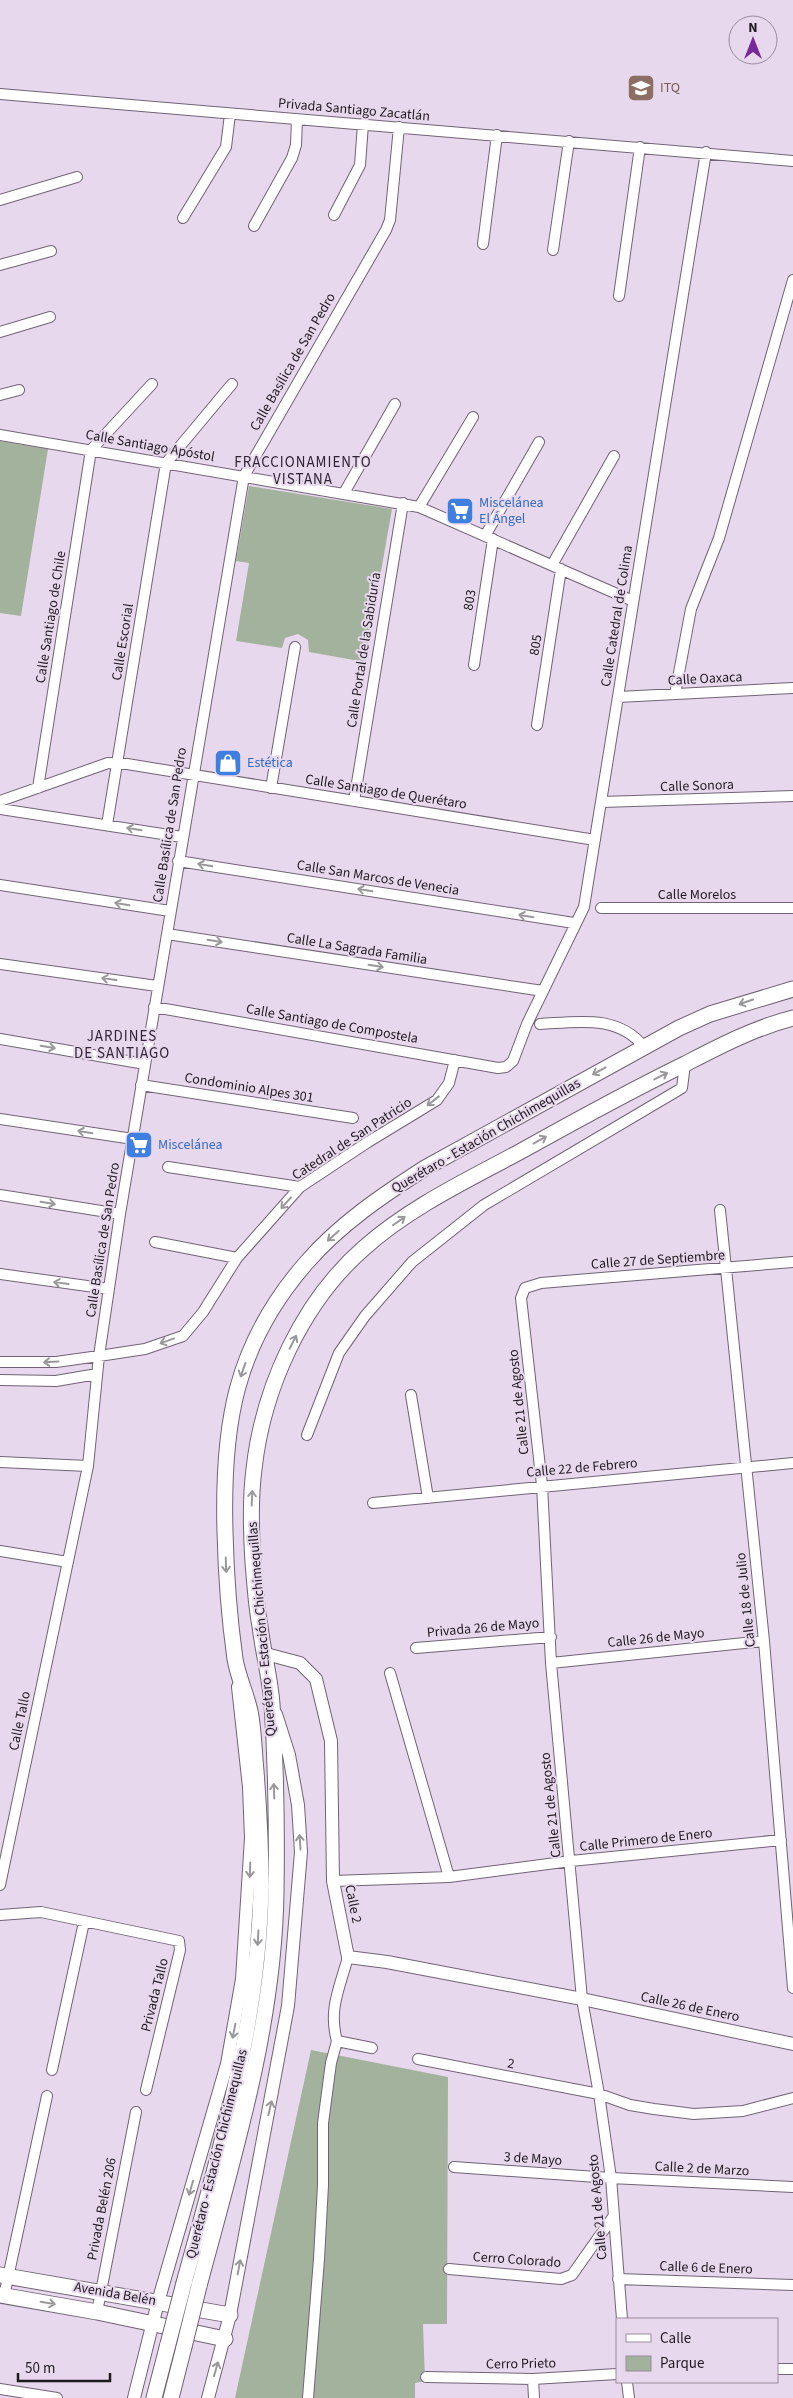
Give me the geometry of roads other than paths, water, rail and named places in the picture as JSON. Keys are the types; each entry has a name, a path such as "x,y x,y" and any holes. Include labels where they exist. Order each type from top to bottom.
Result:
{"main road":[{"name":"Querétaro - Estación Chichimequillas","path":"154,2398 233,2105 247,2037 257,1957 260,1829 250,1711 236,1664 226,1568 225,1455 233,1403 242,1372 265,1319 307,1262 331,1238 388,1192 425,1168 644,1047 710,1014 793,989"},
{"name":"Querétaro - Estación Chichimequillas","path":"171,2398 248,2104 262,2032 271,1958 276,1896 272,1702 266,1654 260,1628 253,1563 251,1520 253,1470 262,1424 271,1393 293,1342 311,1311 333,1280 361,1250 414,1210 618,1097 748,1032 793,1018"},
{"name":"Avenida Belén","path":"4,2276 100,2291 230,2315"},
{"name":"Avenida Belén","path":"2,2295 153,2322 225,2340"}],"street":[{"name":"Privada Santiago Zacatlán","path":"0,94 706,152 793,161"},
{"path":"183,218 226,147 230,114"},
{"path":"254,226 292,158 296,145 297,119"},
{"path":"334,215 360,164 363,124"},
{"name":"Calle Basílica de San Pedro","path":"68,1562 88,1466 97,1374 120,1214 192,775 244,476 386,230 390,220 399,127"},
{"path":"483,244 497,135"},
{"path":"553,250 569,141"},
{"path":"619,296 640,147"},
{"name":"Calle Catedral de Colima","path":"506,1067 513,1062 574,923 584,907 706,152"},
{"path":"0,200 77,177"},
{"path":"0,265 50,251"},
{"path":"675,694 691,609 719,538 793,280"},
{"path":"0,332 50,317"},
{"path":"91,450 152,384"},
{"path":"166,463 232,384"},
{"path":"0,395 19,390"},
{"path":"344,493 395,404"},
{"path":"419,507 473,417"},
{"name":"Calle Santiago Apóstol","path":"0,435 419,507 633,601"},
{"path":"489,537 539,442"},
{"name":"Calle Santiago de Chile","path":"38,788 91,450"},
{"path":"557,567 614,456"},
{"name":"Calle Escorial","path":"107,825 166,463"},
{"name":"Calle Portal de la Sabiduría","path":"354,801 403,503"},
{"name":"803","path":"474,665 489,537"},
{"name":"805","path":"537,725 557,567"},
{"path":"271,788 295,647"},
{"name":"Calle Oaxaca","path":"618,696 793,688"},
{"name":"Calle Santiago de Querétaro","path":"0,801 108,763 117,763 595,840"},
{"name":"Calle Sonora","path":"601,802 793,796"},
{"path":"0,808 182,836"},
{"name":"Calle San Marcos de Venecia","path":"178,861 574,923"},
{"path":"0,885 170,911"},
{"name":"Calle Morelos","path":"601,908 793,908"},
{"name":"Calle La Sagrada Familia","path":"167,934 543,991"},
{"path":"0,964 157,986"},
{"name":"Calle Santiago de Compostela","path":"154,1008 498,1068 506,1067"},
{"path":"540,1024 597,1022 617,1026 628,1030 644,1047"},
{"path":"0,1040 145,1064"},
{"name":"Catedral de San Patricio","path":"0,1362 56,1362 100,1356 146,1349 183,1336 203,1312 237,1258 300,1187 368,1142 437,1100 450,1084 455,1060"},
{"path":"307,1435 339,1353 365,1316 412,1262 484,1204 682,1088 685,1064"},
{"name":"Condominio Alpes 301","path":"141,1085 353,1118"},
{"path":"0,1119 133,1139"},
{"path":"168,1168 300,1187"},
{"path":"0,1195 120,1214"},
{"name":"Calle 18 de Julio","path":"720,1210 728,1268 764,1641 793,1988"},
{"path":"155,1242 237,1258"},
{"name":"Calle 27 de Septiembre","path":"525,1288 541,1283 793,1262"},
{"path":"0,1274 109,1290"},
{"name":"Calle 21 de Agosto","path":"525,1288 521,1298 542,1485 551,1663 571,1862 582,1999 599,2094 611,2178 622,2318"},
{"path":"0,1380 56,1381 97,1374"},
{"path":"411,1395 428,1498"},
{"path":"0,1462 88,1466"},
{"name":"Calle 22 de Febrero","path":"373,1503 542,1485 793,1463"},
{"path":"0,1551 68,1562"},
{"name":"Calle Tallo","path":"0,1885 68,1562"},
{"name":"Privada 26 de Mayo","path":"416,1648 551,1637"},
{"name":"Calle 26 de Mayo","path":"551,1663 764,1641"},
{"name":"Calle 2","path":"266,1654 300,1663 316,1679 331,1741 334,1881 348,1957"},
{"path":"134,2398 158,2302 227,2064 242,1979 251,1838 249,1787 236,1664"},
{"path":"390,1673 449,1877"},
{"path":"208,2398 225,2340 284,2034 298,1909 301,1852 298,1805 289,1755 272,1702"},
{"name":"Calle Primero de Enero","path":"334,1881 449,1877 781,1840"},
{"name":"Privada Tallo","path":"0,1915 41,1912 179,1941 180,1950 146,2090"},
{"path":"52,2070 84,1922"},
{"path":"308,2398 320,2259 324,2185 323,2123 331,2063 338,2041 334,2022 336,1996 348,1957 396,1964 582,1999"},
{"name":"Calle 26 de Enero","path":"582,1999 793,2044"},
{"path":"338,2041 372,2048"},
{"name":"2","path":"418,2060 599,2094 630,2104 694,2114 743,2111 793,2098"},
{"path":"2,2295 4,2276 48,2096"},
{"name":"Privada Belén 206","path":"97,2312 136,2112"},
{"name":"3 de Mayo","path":"454,2167 611,2178"},
{"name":"Calle 2 de Marzo","path":"611,2178 793,2187"},
{"name":"Cerro Colorado","path":"450,2269 561,2279 572,2275 613,2217"},
{"name":"Calle 6 de Enero","path":"618,2279 793,2285"},
{"path":"778,2369 793,2369"},
{"name":"Cerro Prieto","path":"426,2377 533,2379 616,2374"},
{"path":"533,2379 534,2398"},
{"path":"627,2383 630,2398"},
{"path":"0,2389 51,2397"}],"place":[{"name":"ITQ","path":"641,88"},
{"name":"Miscelánea El Ángel","path":"460,511"},
{"name":"Estética","path":"228,763"},
{"name":"Miscelánea","path":"139,1145"}],"district":[{"name":"FRACCIONAMIENTO VISTANA","path":"303,470"},
{"name":"JARDINES DE SANTIAGO","path":"122,1044"}]}
